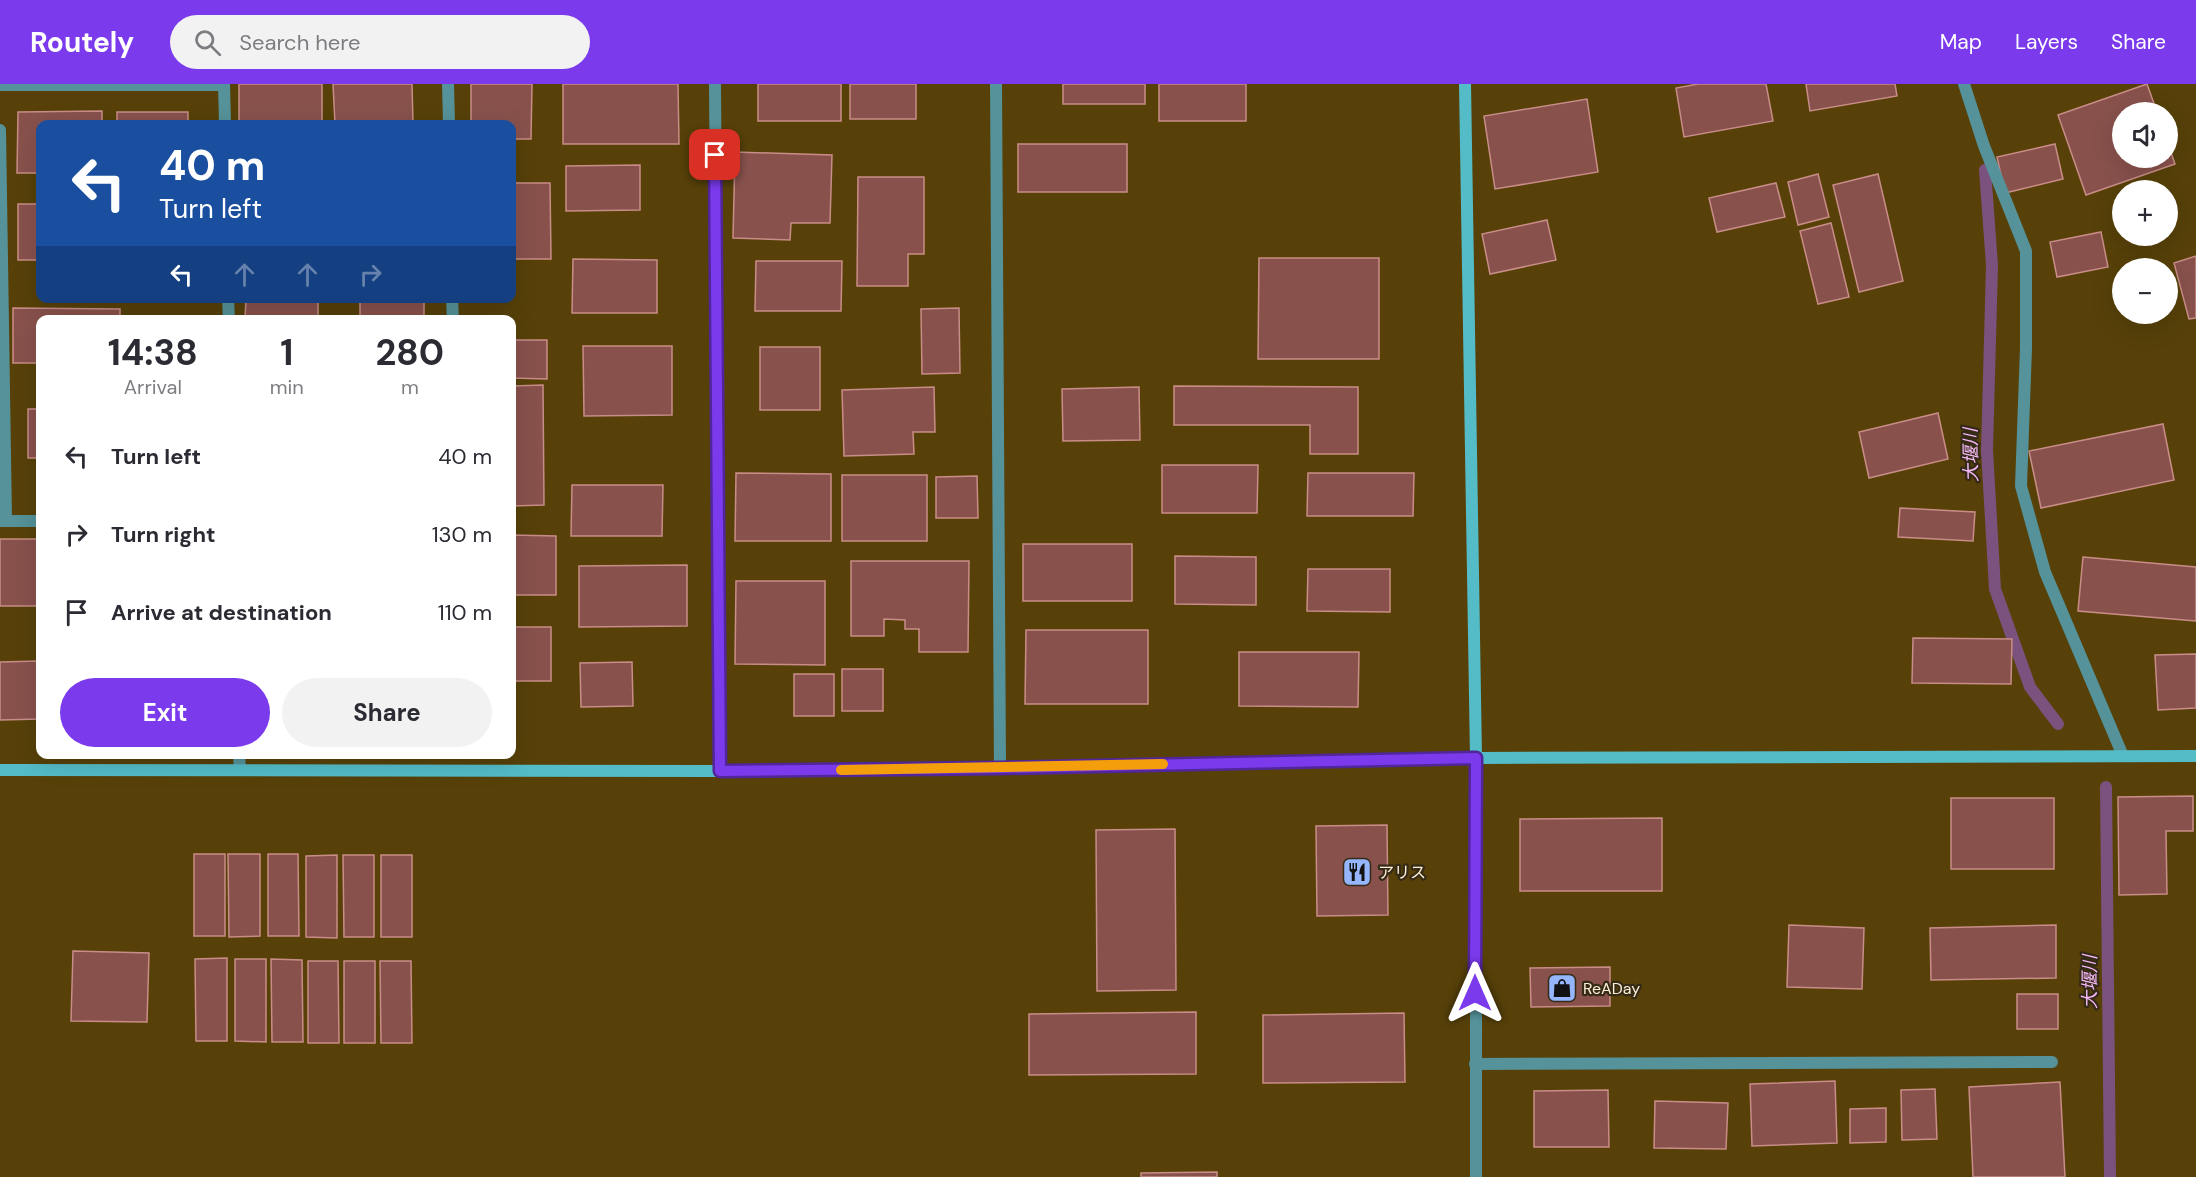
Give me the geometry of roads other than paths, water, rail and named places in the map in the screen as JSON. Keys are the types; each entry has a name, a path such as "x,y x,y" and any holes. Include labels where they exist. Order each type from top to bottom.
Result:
{"street":[{"path":"448,84 449,120"},
{"path":"715,84 720,771"},
{"path":"996,84 1000,768"},
{"path":"1465,84 1476,758 1476,1177"},
{"path":"1964,84 1984,146 2026,251 2026,348 2021,486 2044,572 2123,756"},
{"path":"0,85 224,85 225,120"},
{"path":"0,130 3,521 36,520"},
{"path":"0,770 720,771 1000,768 1476,758 2196,756"},
{"path":"239,759 240,770"},
{"path":"1475,1064 2052,1062"}],"waterway":[{"name":"大堰川","path":"1985,170 1992,265 1987,450 1995,589 2030,687 2058,724"},
{"name":"大堰川","path":"2106,787 2110,1177"}],"place":[{"name":"アリス","path":"1357,872"},
{"name":"ReADay","path":"1562,988"}]}
